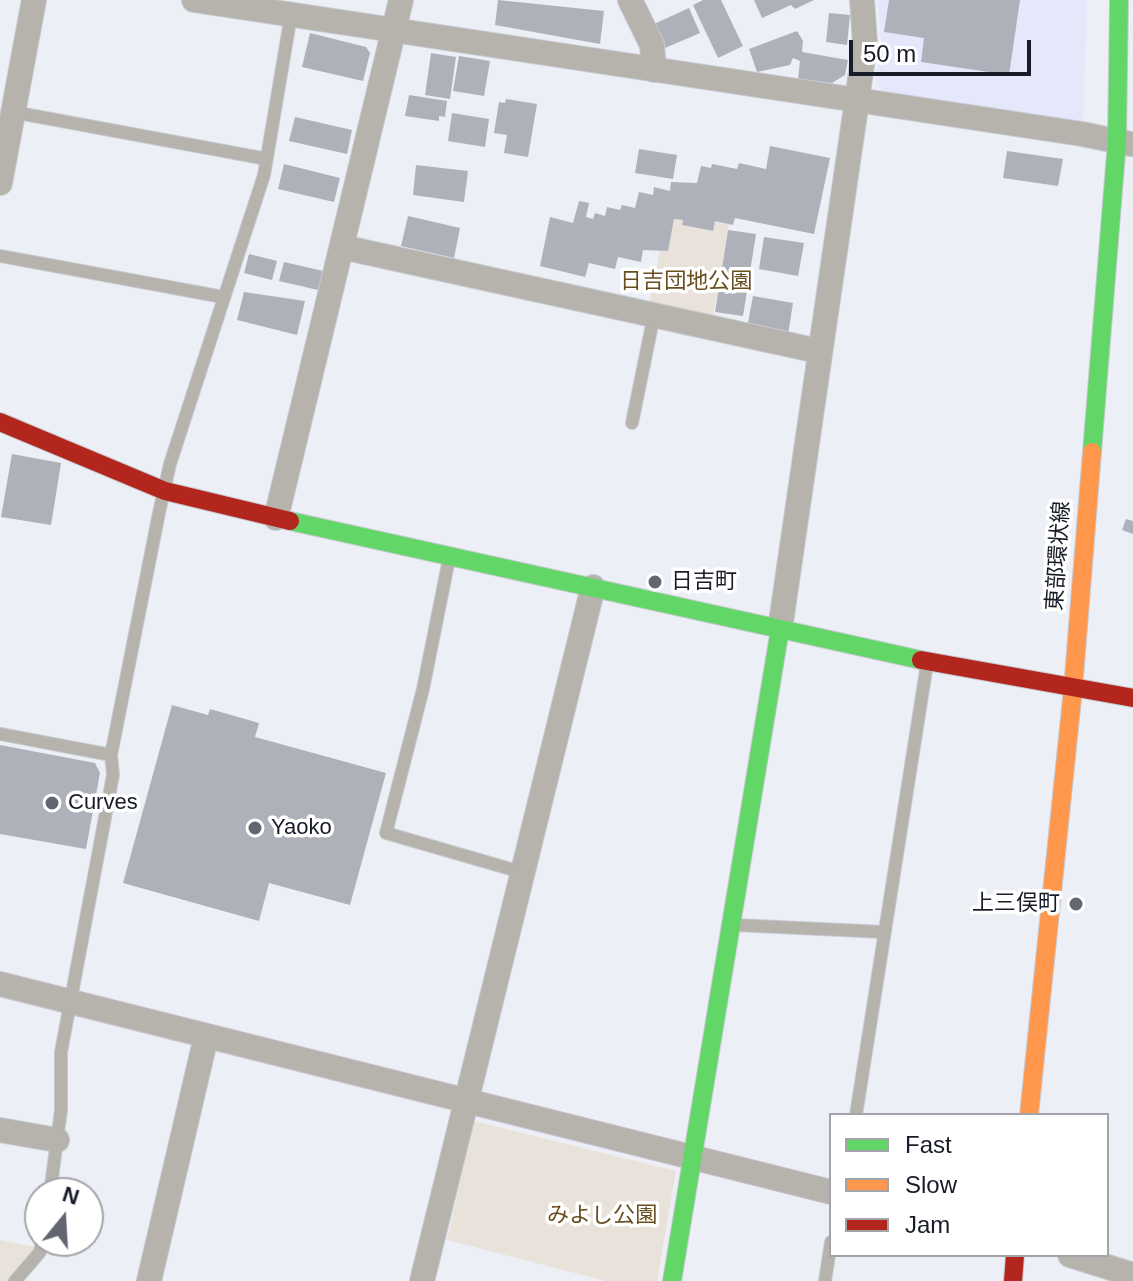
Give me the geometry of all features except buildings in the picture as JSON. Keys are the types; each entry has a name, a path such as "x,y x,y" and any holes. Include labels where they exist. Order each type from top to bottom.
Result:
{"street":[{"path":"0,183 34,0"},
{"path":"194,0 1125,143"},
{"path":"276,518 401,0"},
{"path":"630,0 652,45 654,70"},
{"path":"672,1281 780,629 865,43 862,0"},
{"name":"東部環状線","path":"1029,1113 1125,143 1119,0"},
{"path":"342,247 818,351"},
{"path":"0,422 165,491 927,661 1133,698"},
{"path":"422,1281 464,1100 593,587"},
{"path":"0,984 829,1192"},
{"path":"149,1281 206,1037"},
{"path":"0,1130 57,1140"},
{"path":"1013,1281 1015,1257"},
{"path":"1076,1257 1133,1275"}],"lane":[{"path":"52,1177 61,1052 73,1002 113,775 111,755 165,491 267,159 291,15"},
{"path":"13,112 267,159"},
{"path":"0,256 223,297"},
{"path":"632,423 654,315"},
{"path":"450,556 423,689 386,833 521,872"},
{"path":"856,1113 927,661"},
{"path":"0,734 111,755"},
{"path":"729,924 884,932"},
{"path":"825,1281 829,1255"},
{"path":"15,1281 36,1257"}],"shaded area":[{"path":"878,0 1087,0 1083,122 883,92 876,83 881,41"}],"green space":[{"name":"日吉団地公園","path":"674,219 683,220 682,225 712,231 715,221 729,224 712,323 648,310 660,250 668,251"},
{"name":"みよし公園","path":"474,1121 676,1171 657,1281 606,1281 447,1240"},
{"path":"0,1240 24,1245 24,1257 27,1257 9,1281 0,1281"}],"traffic: fast":[{"path":"1092,452 1117,141 1119,0"},
{"path":"290,521 921,660"},
{"path":"672,1281 780,629"}],"traffic: slow":[{"path":"1029,1113 1073,689 1092,452"}],"traffic: jam":[{"path":"0,422 165,491 290,521"},
{"path":"921,660 1133,698"},
{"path":"1013,1281 1015,1257"}],"place":[{"name":"日吉町","path":"655,582"},
{"name":"Curves","path":"52,803"},
{"name":"Yaoko","path":"255,828"},
{"name":"上三俣町","path":"1076,904"}]}
